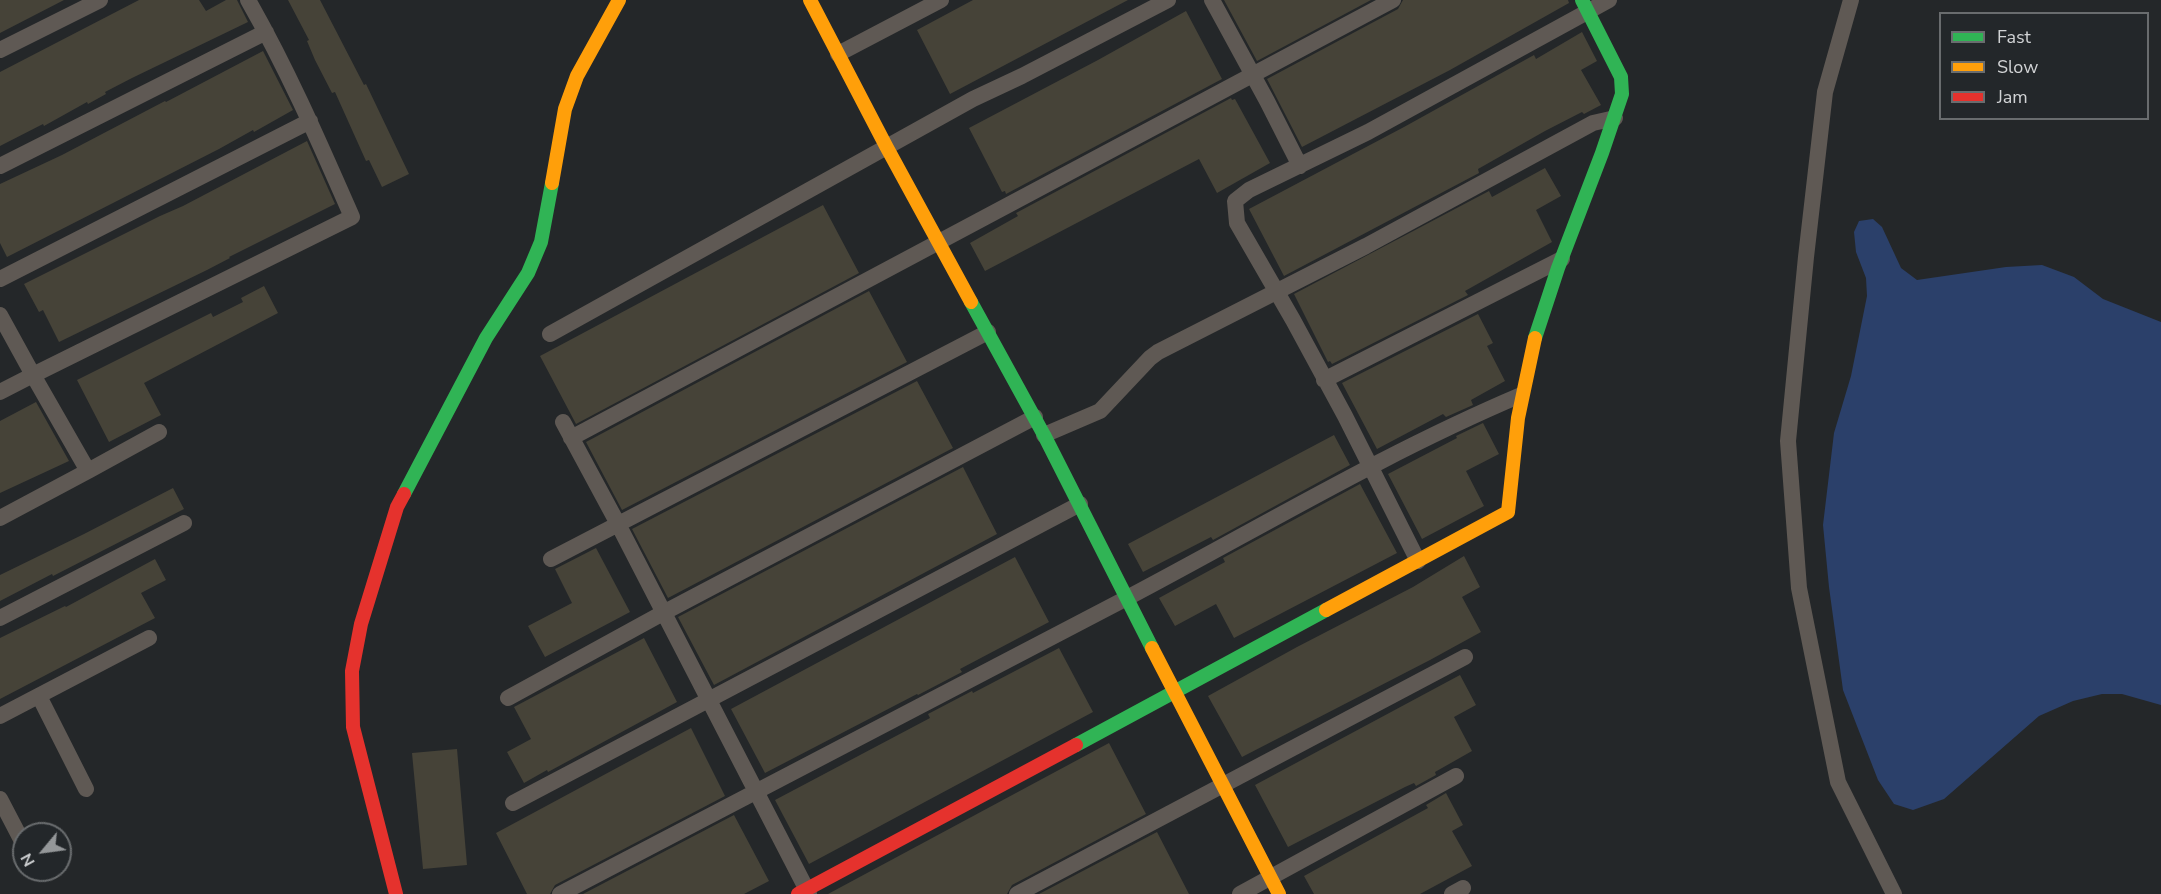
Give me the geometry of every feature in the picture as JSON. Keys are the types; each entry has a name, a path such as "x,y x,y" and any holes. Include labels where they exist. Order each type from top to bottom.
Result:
{"street":[{"path":"0,50 100,0"},
{"path":"0,392 352,217 310,121 248,0"},
{"path":"396,894 353,727 352,671 361,624 396,507 486,338 528,273 542,242 565,109 576,76 619,0"},
{"path":"810,0 886,146 1035,417 1279,894"},
{"path":"838,54 941,0"},
{"path":"550,334 886,146 1168,0"},
{"path":"1212,0 1300,166"},
{"path":"571,438 1394,0"},
{"path":"1418,561 1324,380 1237,223 1235,201 1249,190 1452,87 1585,6 1609,0"},
{"path":"1851,0 1825,92 1788,441 1799,588 1838,782 1894,894"},
{"path":"563,422 756,791 805,893 1508,512 1514,437 1521,395 1538,326 1622,94 1622,77 1585,6"},
{"path":"0,166 266,32"},
{"path":"1044,435 1100,411 1158,351 1366,246 1593,123 1615,118"},
{"path":"0,279 310,121"},
{"path":"1324,380 1562,259"},
{"path":"0,315 88,471"},
{"path":"551,559 988,332"},
{"path":"560,894 1126,598 1370,467 1458,422 1521,395"},
{"path":"508,698 663,613 1035,417"},
{"path":"0,518 159,432"},
{"path":"513,803 1080,504"},
{"path":"0,618 184,523"},
{"path":"0,716 149,638"},
{"path":"1017,894 1465,657"},
{"path":"39,696 86,789"},
{"path":"1240,894 1456,776"},
{"path":"0,799 12,822"}],"water":[{"path":"1873,219 1882,227 1901,268 1917,280 2006,267 2042,265 2074,277 2103,299 2161,322 2161,705 2122,694 2102,694 2073,701 2039,716 1944,799 1913,810 1894,804 1878,780 1843,690 1823,525 1834,433 1851,376 1867,296 1866,278 1856,252 1854,232 1859,221"}],"building":[{"path":"0,0 64,0 0,33"},
{"path":"139,0 199,0 206,11 226,0 237,0 248,22 0,146 0,72"},
{"path":"288,0 320,0 364,85 366,84 409,174 382,187 369,160 366,161 335,92 332,93 315,60 307,41 309,40"},
{"path":"973,0 1128,0 950,94 917,30"},
{"path":"1224,0 1371,0 1257,61"},
{"path":"1403,0 1568,0 1569,3 1450,70 1302,147 1267,79 1398,9"},
{"path":"1186,11 1222,79 1006,194 1005,191 1002,192 969,128"},
{"path":"1582,32 1597,61 1581,70 1601,105 1545,131 1478,169 1479,173 1284,276 1249,209 1534,55 1536,59"},
{"path":"263,51 293,110 7,257 0,243 0,184 62,155"},
{"path":"1231,98 1235,99 1270,163 1217,193 1199,159 985,271 970,243 1018,216 1016,213"},
{"path":"307,141 335,204 59,342 43,310 39,312 24,284 183,206"},
{"path":"1545,168 1561,196 1536,210 1552,242 1465,291 1468,295 1332,364 1328,362 1294,294 1489,191 1492,197"},
{"path":"823,205 859,273 576,424 540,356"},
{"path":"264,286 278,313 144,383 161,415 109,442 77,380 211,313 213,317 243,302 241,298"},
{"path":"869,291 907,362 622,510 586,442"},
{"path":"1478,314 1493,343 1487,346 1505,381 1471,400 1473,405 1446,417 1443,414 1377,449 1342,383"},
{"path":"917,381 953,448 668,598 632,529"},
{"path":"36,402 69,461 0,493 0,421"},
{"path":"1483,423 1499,454 1466,471 1484,506 1422,539 1388,474"},
{"path":"1334,435 1350,465 1213,540 1211,537 1143,572 1128,544"},
{"path":"963,467 997,534 714,685 678,617"},
{"path":"1360,484 1397,553 1234,638 1216,604 1175,626 1159,598 1225,562 1223,558"},
{"path":"173,488 184,509 0,601 0,575"},
{"path":"596,548 630,612 545,657 528,626 572,603 555,569"},
{"path":"1464,556 1480,587 1462,597 1481,632 1242,757 1208,696 1413,587"},
{"path":"1015,557 1049,622 960,669 962,672 765,773 731,709"},
{"path":"155,559 166,580 141,593 155,618 0,699 0,638 66,607"},
{"path":"644,638 677,702 524,783 507,752 531,739 514,707"},
{"path":"1059,648 1093,712 809,864 775,800 930,718 928,714"},
{"path":"1460,675 1476,705 1454,717 1472,751 1435,772 1436,775 1416,786 1414,783 1405,787 1288,847 1255,785"},
{"path":"691,728 725,796 555,885 550,894 527,894 496,833"},
{"path":"1109,743 1146,814 1012,885 1007,894 828,894"},
{"path":"457,749 467,865 423,869 412,753"},
{"path":"1446,793 1463,825 1452,831 1472,866 1420,894 1314,894 1304,876 1428,808 1426,805"},
{"path":"734,815 769,881 744,894 583,894"},
{"path":"1157,832 1189,894 1039,894"}],"traffic: fast":[{"path":"1535,338 1558,268 1622,94 1621,77 1582,0"},
{"path":"404,494 486,338 528,273 541,242 552,183"},
{"path":"971,302 1044,435 1152,648"},
{"path":"1076,745 1326,610"}],"traffic: slow":[{"path":"552,183 565,109 577,76 619,0"},
{"path":"810,0 971,302"},
{"path":"1326,610 1508,512 1518,418 1535,338"},
{"path":"1152,648 1279,894"}],"traffic: jam":[{"path":"396,894 353,727 352,671 361,624 397,507 404,494"},
{"path":"798,894 1076,745"}]}
